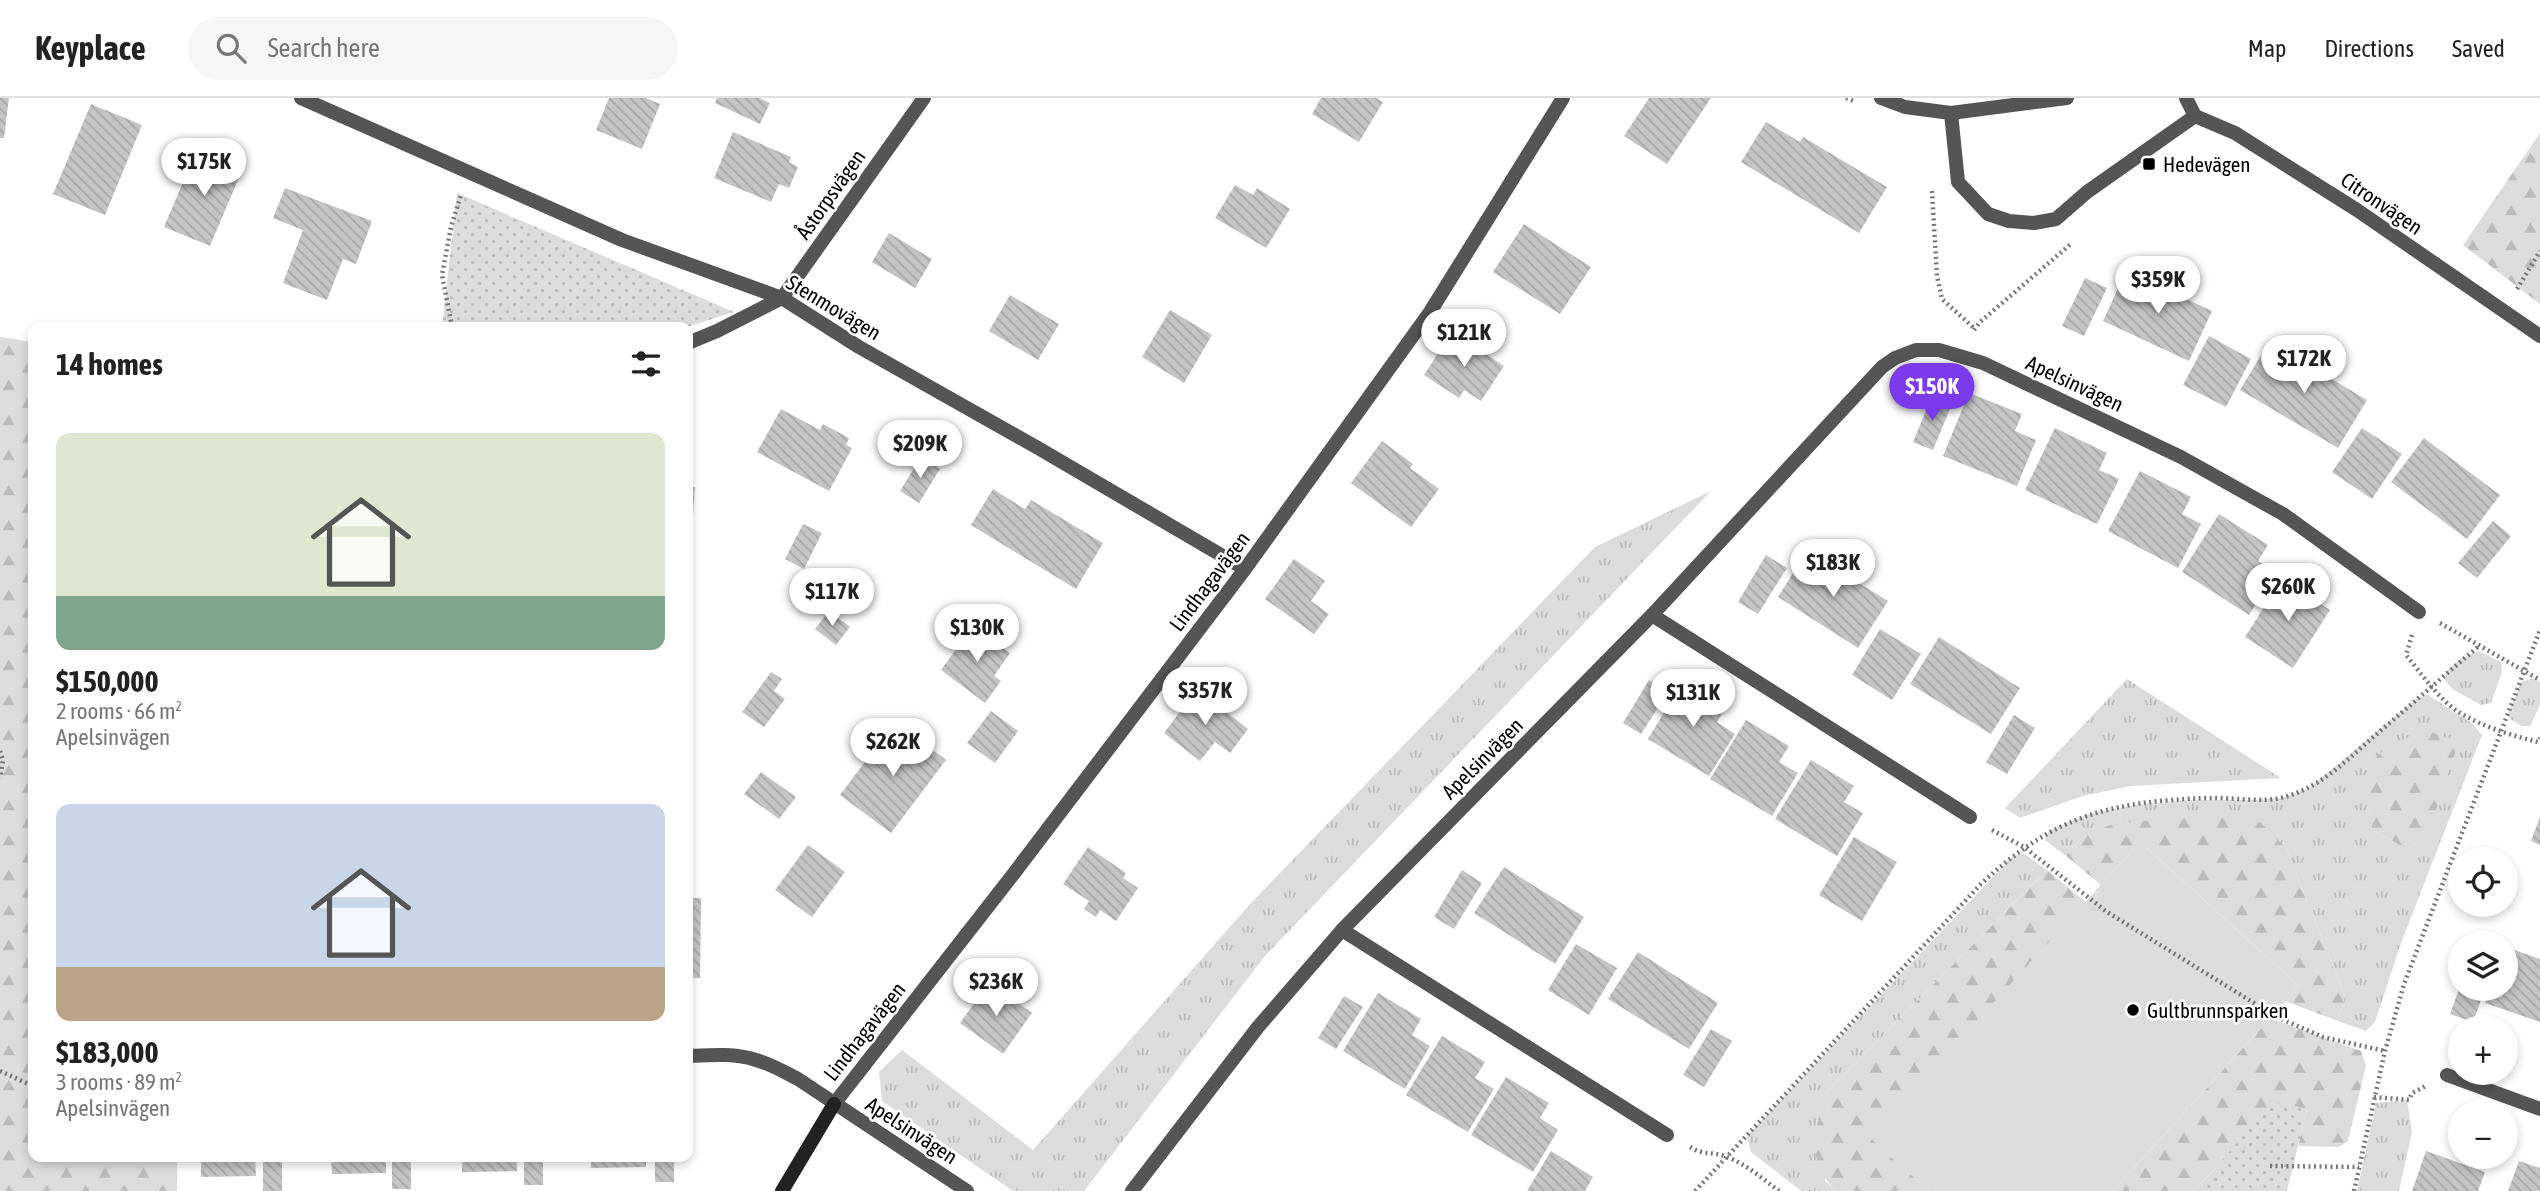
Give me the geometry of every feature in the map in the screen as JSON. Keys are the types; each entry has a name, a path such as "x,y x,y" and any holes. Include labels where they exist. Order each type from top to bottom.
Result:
{"street":[{"name":"Stenmovägen","path":"301,98 622,240 782,298 859,347 1245,569"},
{"name":"Åstorpsvägen","path":"693,341 782,298 924,98"},
{"name":"Lindhagavägen","path":"834,1104 1015,872 1245,569 1430,312 1563,98"},
{"path":"1881,98 1905,107 1951,113 2067,98"},
{"path":"1951,113 1958,182 1988,214 2009,221 2034,223 2056,219 2087,192 2195,116 2186,98"},
{"name":"Citronvägen","path":"2195,116 2235,133 2323,189 2540,336"},
{"name":"Apelsinvägen","path":"1132,1191 1258,1027 1342,930 1652,615 1882,368 1895,358 1916,350 1938,350 1983,363 2181,457 2283,514 2419,612"},
{"path":"1652,615 1970,817"},
{"path":"1342,930 1668,1135"},
{"name":"Apelsinvägen","path":"693,1056 720,1055 755,1059 798,1079 967,1191"},
{"path":"2447,1075 2540,1109"},
{"path":"782,1191 834,1104"}],"path":[{"path":"1846,98 1867,107"},
{"path":"451,322 442,275 451,227 469,171"},
{"path":"1931,179 1937,276 1942,299 1975,329"},
{"path":"1962,356 1980,322 2080,235"},
{"path":"2503,310 2540,251"},
{"path":"2540,680 2419,612 2406,655 2432,686 2457,710 2499,732 2538,742 2540,738"},
{"path":"2354,1191 2385,1051 2420,939 2540,630"},
{"path":"1695,1191 1981,884 2024,847 2055,828 2113,808 2177,799 2264,800 2304,790 2330,774 2480,645"},
{"path":"0,751 3,760 0,778"},
{"path":"1970,817 2024,847 2107,912 2275,1016 2323,1037 2385,1051"},
{"path":"0,1071 28,1084"},
{"path":"2374,1097 2409,1100 2412,1093 2447,1075"},
{"path":"1668,1135 1702,1154 1727,1157 1745,1166 1779,1191"},
{"path":"2270,1166 2359,1167"}],"green space":[{"path":"2540,133 2540,304 2463,245"},
{"path":"457,193 734,312 693,325 693,322 443,322"},
{"path":"0,337 28,341 28,1162 177,1162 177,1191 0,1191"},
{"path":"1711,491 1265,956 1084,1191 1013,1191 882,1101 879,1072 902,1050 1033,1150 1251,903 1595,547"},
{"path":"2478,651 2501,662 2502,672 2491,703 2481,705 2452,689 2444,679 2453,665"},
{"path":"2532,678 2540,682 2540,705 2530,726 2522,726 2510,719 2509,712 2521,682"},
{"path":"2127,679 2281,778 2130,786 2083,796 2020,818 2005,808"},
{"path":"2428,695 2472,723 2482,735 2401,943 2375,1022 2366,1031 2338,1021 2345,996 2286,848 2085,835 2065,855 2045,840 2049,831 2089,814 2134,805 2191,800 2280,798 2308,789 2416,699","holes":["2367,796 2429,830 2413,846 2402,846 2372,830"]},
{"path":"2428,731 2451,739 2455,753 2429,831 2413,846 2402,846 2372,830 2366,792 2368,770 2380,753 2389,747"},
{"path":"2208,815 2250,818 2262,824 2286,848 2345,996 2338,1021 2285,1001 2299,986 2140,842 2101,885 2065,855 2085,835 2113,824"},
{"name":"Gultbrunnsparken","path":"2140,842 2299,986 2113,1191 1929,1191 1870,1138"},
{"path":"2023,853 2047,870 1825,1094 1825,1181 1837,1191 1801,1191 1751,1152 1747,1136 2012,857"},
{"path":"2047,870 2086,902 1871,1138 1929,1191 1837,1191 1820,1169 1815,1146 1825,1094"},
{"path":"2270,1018 2361,1051 2366,1065 2348,1141 2339,1147 2298,1146 2307,1109 2215,1169 2193,1191 2113,1191"},
{"path":"2407,1100 2412,1132 2399,1191 2357,1191 2376,1103"},
{"path":"2282,1103 2307,1109 2287,1191 2193,1191 2268,1106"}],"building":[{"path":"0,98 9,98 4,138 0,138"},
{"path":"609,98 646,98 660,104 642,149 596,130"},
{"path":"717,98 759,98 770,103 760,124 715,103"},
{"path":"1321,98 1376,98 1383,102 1359,142 1312,114"},
{"path":"1649,98 1711,98 1667,164 1624,136"},
{"path":"91,104 142,125 105,215 53,194"},
{"path":"1766,122 1800,142 1803,137 1887,187 1859,233 1741,162"},
{"path":"733,132 791,157 789,162 798,167 789,188 779,184 771,202 714,178"},
{"path":"197,149 243,168 210,246 164,227"},
{"path":"1235,185 1253,195 1257,188 1290,209 1266,248 1215,218"},
{"path":"285,188 372,221 356,264 343,259 327,300 283,283 303,230 273,218"},
{"path":"1524,224 1591,267 1560,314 1493,272"},
{"path":"889,233 932,259 915,288 872,262"},
{"path":"2126,271 2212,311 2189,361 2103,321"},
{"path":"2085,278 2107,288 2084,336 2062,326"},
{"path":"1010,295 1059,324 1038,360 989,331"},
{"path":"1170,310 1212,335 1184,383 1142,357"},
{"path":"1452,332 1504,366 1481,401 1464,390 1459,398 1424,375"},
{"path":"2209,336 2251,359 2226,407 2183,385"},
{"path":"2269,342 2367,400 2338,448 2240,390"},
{"path":"1969,393 2022,414 2015,431 2036,440 2017,486 1943,456"},
{"path":"1932,396 1952,404 1933,450 1913,442"},
{"path":"781,409 820,430 823,424 849,438 846,445 852,448 829,491 757,452"},
{"path":"2055,428 2107,453 2099,470 2119,479 2097,524 2025,490"},
{"path":"2362,428 2402,454 2372,499 2332,472"},
{"path":"2424,438 2500,495 2467,539 2391,482"},
{"path":"1382,441 1413,464 1410,468 1439,489 1411,527 1351,483"},
{"path":"921,457 940,469 919,503 900,491"},
{"path":"2140,471 2191,497 2182,514 2201,524 2178,568 2108,531"},
{"path":"993,489 1025,509 1031,500 1103,543 1076,589 971,525"},
{"path":"2219,514 2268,545 2258,561 2276,573 2249,615 2182,572"},
{"path":"2493,521 2511,536 2477,578 2458,563"},
{"path":"803,524 822,533 804,569 785,559"},
{"path":"1807,551 1888,601 1858,648 1778,597"},
{"path":"1766,555 1787,568 1758,614 1738,602"},
{"path":"1294,559 1325,581 1311,601 1329,614 1314,634 1265,599"},
{"path":"2282,579 2330,610 2293,668 2245,637"},
{"path":"829,611 850,627 836,645 815,629"},
{"path":"973,626 1010,653 994,676 1001,681 985,703 941,670"},
{"path":"1880,629 1921,654 1892,700 1852,675"},
{"path":"1939,637 2020,688 1991,734 1910,684"},
{"path":"771,672 782,679 774,691 785,699 764,727 742,712"},
{"path":"1649,680 1668,692 1641,734 1623,723"},
{"path":"1683,681 1726,707 1717,722 1735,734 1709,776 1648,739"},
{"path":"1197,689 1248,729 1230,753 1215,742 1200,761 1164,733"},
{"path":"991,711 1018,731 995,763 967,743"},
{"path":"2014,715 2035,728 2007,774 1986,762"},
{"path":"1746,720 1789,746 1779,762 1798,773 1772,816 1710,779"},
{"path":"895,722 946,760 891,833 840,795"},
{"path":"1811,760 1854,786 1844,802 1863,813 1837,856 1775,819"},
{"path":"761,772 796,797 779,819 744,794"},
{"path":"2540,817 2540,845 2531,841"},
{"path":"1854,837 1897,862 1862,921 1819,895"},
{"path":"808,845 845,872 812,917 775,890"},
{"path":"1088,847 1126,873 1123,878 1138,888 1116,921 1100,910 1096,917 1084,909 1089,901 1063,884"},
{"path":"1504,867 1584,917 1555,964 1474,913"},
{"path":"1462,870 1482,883 1454,929 1434,917"},
{"path":"693,898 701,898 700,978 693,978"},
{"path":"1576,944 1617,968 1589,1015 1548,990"},
{"path":"2518,951 2540,959 2540,1022 2485,1003 2518,1001"},
{"path":"1638,952 1718,1003 1689,1049 1608,999"},
{"path":"989,983 1032,1013 1003,1054 960,1023"},
{"path":"1378,993 1421,1019 1412,1035 1430,1046 1405,1089 1343,1051"},
{"path":"1344,996 1363,1007 1336,1049 1318,1038"},
{"path":"2455,1001 2481,1001 2476,1015 2450,1014"},
{"path":"1711,1029 1732,1041 1704,1087 1683,1075"},
{"path":"1442,1036 1485,1062 1475,1078 1494,1089 1468,1132 1406,1095"},
{"path":"1506,1077 1549,1103 1540,1118 1558,1130 1533,1172 1471,1135"},
{"path":"1551,1151 1593,1177 1585,1191 1527,1191"},
{"path":"2426,1151 2448,1159 2448,1169 2477,1169 2485,1172 2478,1191 2412,1191"},
{"path":"2519,1161 2540,1168 2540,1191 2508,1191"},
{"path":"201,1162 255,1162 256,1176 201,1177"},
{"path":"263,1162 282,1162 282,1191 263,1191"},
{"path":"331,1162 386,1162 386,1173 332,1174"},
{"path":"392,1162 411,1162 411,1189 392,1189"},
{"path":"462,1162 517,1162 517,1171 462,1172"},
{"path":"524,1162 543,1162 543,1185 524,1185"},
{"path":"591,1162 646,1162 646,1167 591,1168"},
{"path":"655,1162 674,1162 674,1182 655,1182"}],"place":[{"name":"Hedevägen","path":"2149,164"},
{"name":"Gultbrunnsparken","path":"2133,1010"}]}
